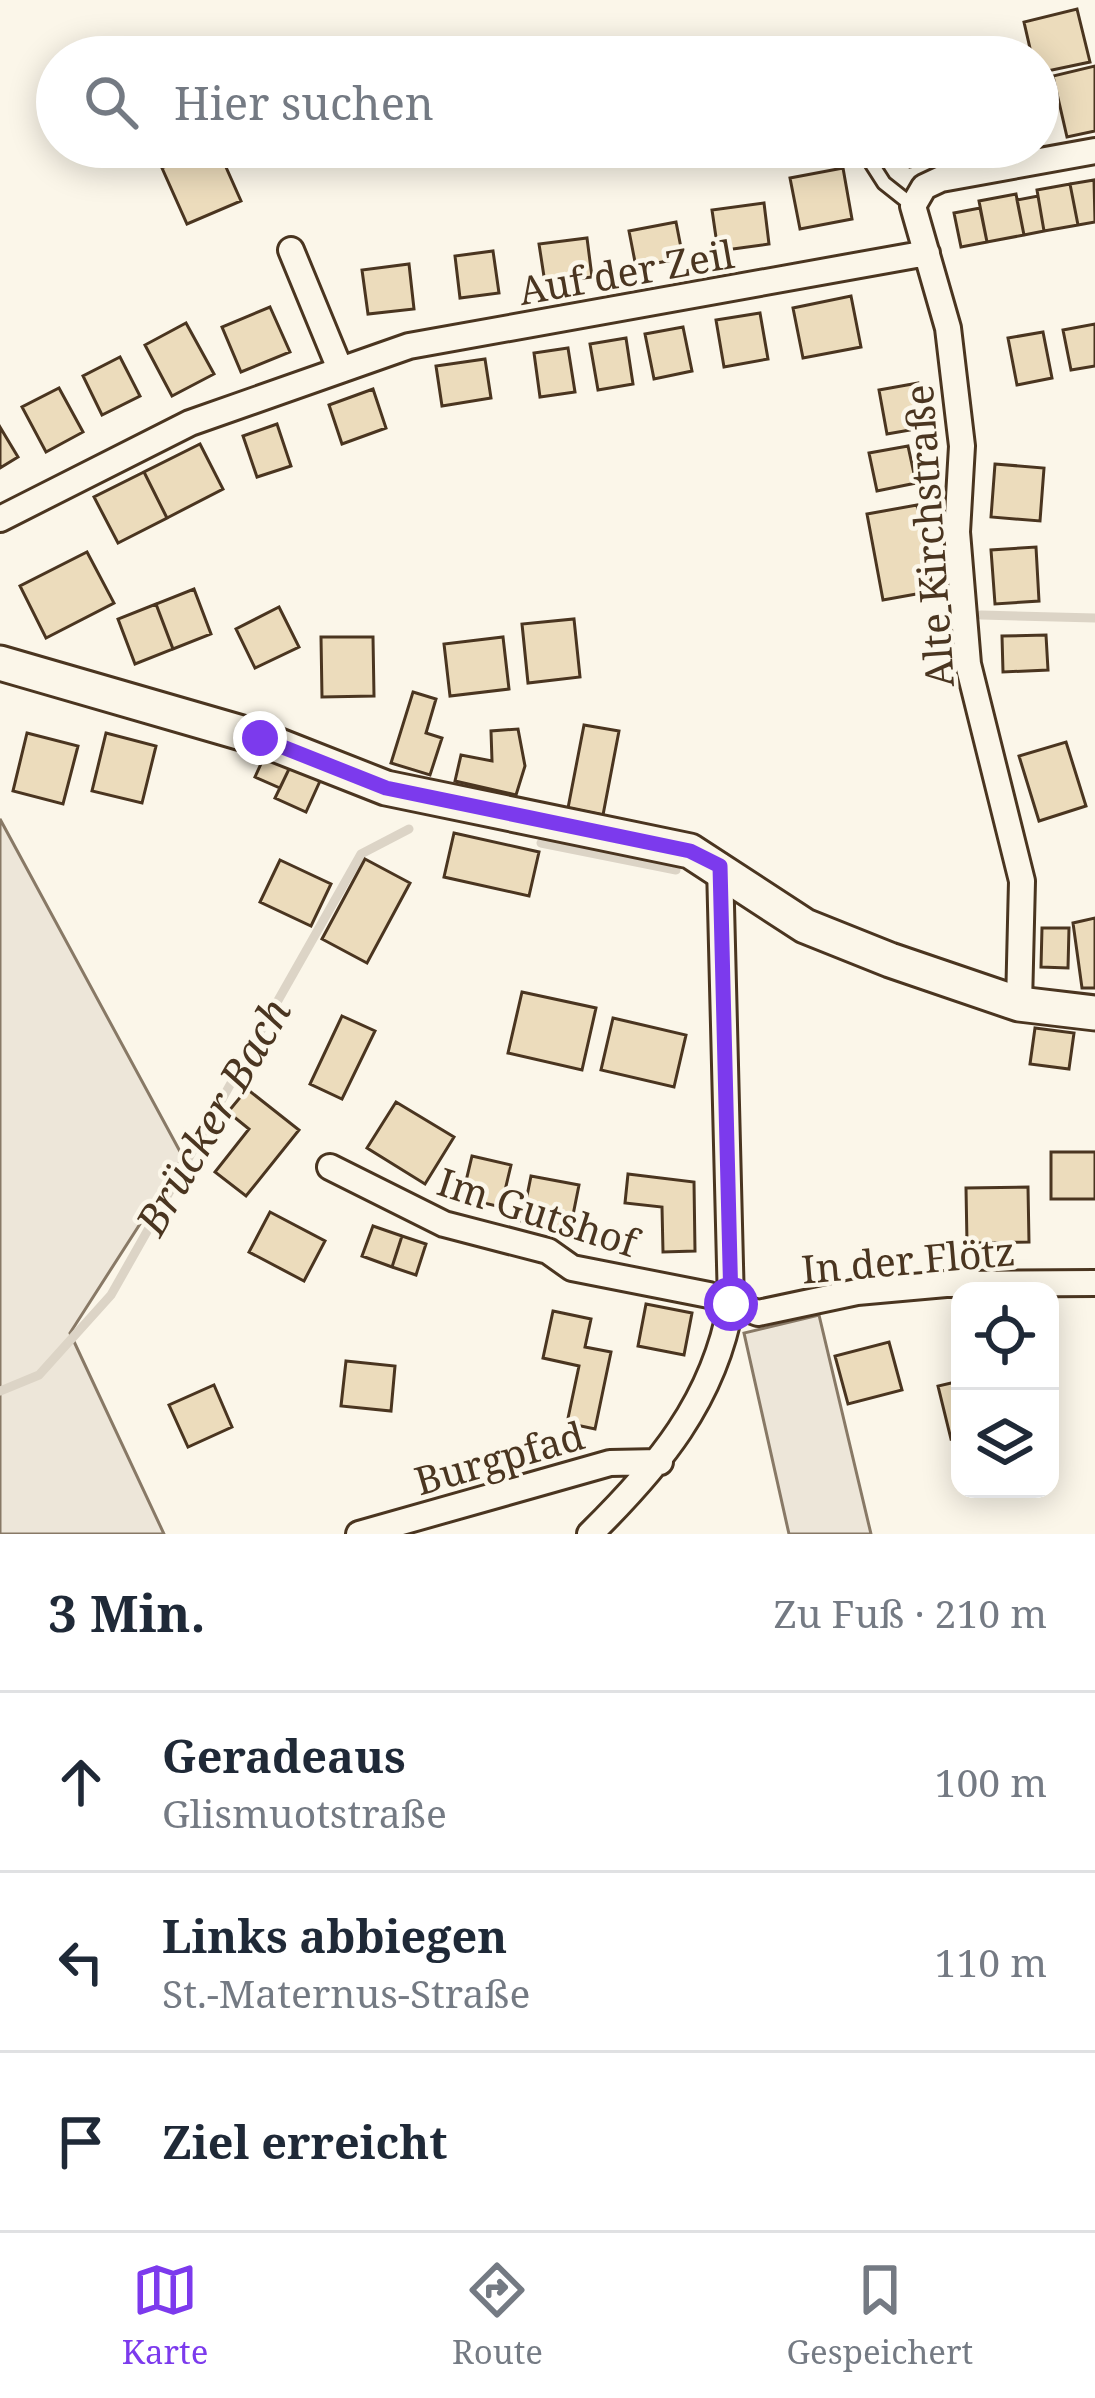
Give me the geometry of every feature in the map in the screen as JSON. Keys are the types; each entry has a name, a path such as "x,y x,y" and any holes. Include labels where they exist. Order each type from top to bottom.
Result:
{"street":[{"path":"1059,158 1095,151"},
{"path":"913,206 924,188 941,179 1002,168"},
{"name":"Alte Kirchstraße","path":"913,206 948,328 962,446 957,532 968,664 1022,881 1019,1004"},
{"path":"291,250 340,369"},
{"name":"Auf der Zeil","path":"0,519 190,423 409,346 927,253"},
{"path":"0,664 260,738 386,788 690,851 720,866 805,926 1019,1004 1095,1013"},
{"path":"590,1534 660,1462 710,1381 731,1304 720,866"},
{"name":"Im Gutshof","path":"330,1167 444,1224 548,1251 572,1268 731,1304"},
{"name":"In der Flötz","path":"731,1304 758,1313 857,1292 946,1284 1095,1283"},
{"name":"Burgpfad","path":"359,1534 610,1463 660,1462"}],"lane":[{"name":"Alte Kirchstraße","path":"875,168 884,183 913,206"}],"shaded area":[{"path":"0,819 183,1157 70,1333 164,1534 0,1534"},
{"path":"819,1315 871,1534 789,1534 744,1333"}],"building":[{"path":"1077,9 1090,62 1059,69 1059,36 1027,36 1024,22"},
{"path":"1095,66 1095,131 1067,137 1059,75"},
{"path":"162,168 226,168 241,201 187,224"},
{"path":"843,168 852,219 800,229 790,178"},
{"path":"1094,180 1095,222 1078,225 1070,184"},
{"path":"1070,184 1078,225 1044,231 1037,190"},
{"path":"1016,194 1024,235 987,242 979,201"},
{"path":"1038,196 1044,231 1024,235 1017,200"},
{"path":"764,203 769,244 718,251 712,210"},
{"path":"980,208 987,242 961,247 954,213"},
{"path":"676,222 683,258 636,267 629,231"},
{"path":"587,238 592,277 545,283 539,244"},
{"path":"493,251 499,293 460,298 455,256"},
{"path":"409,264 414,309 368,314 362,270"},
{"path":"851,296 861,347 803,358 793,308"},
{"path":"270,307 290,352 241,372 222,327"},
{"path":"760,313 768,359 724,367 716,320"},
{"path":"186,323 214,374 172,396 145,345"},
{"path":"1095,324 1095,366 1071,370 1063,330"},
{"path":"683,327 692,371 654,379 645,334"},
{"path":"1043,332 1052,378 1017,385 1008,338"},
{"path":"626,338 633,384 598,390 590,344"},
{"path":"568,348 575,392 540,397 534,353"},
{"path":"120,357 140,396 102,415 83,376"},
{"path":"485,359 491,398 442,406 436,366"},
{"path":"918,383 927,427 887,434 879,390"},
{"path":"59,388 83,432 46,452 22,407"},
{"path":"373,389 386,428 342,444 329,405"},
{"path":"277,424 291,466 257,477 243,436"},
{"path":"0,427 18,457 0,468"},
{"path":"200,444 223,489 167,518 144,472"},
{"path":"908,446 916,483 877,491 869,453"},
{"path":"995,464 1044,468 1040,521 991,517"},
{"path":"144,472 167,518 118,543 94,497"},
{"path":"917,505 933,591 883,600 867,514"},
{"path":"1036,547 1039,601 995,604 991,550"},
{"path":"87,552 114,603 46,638 20,586"},
{"path":"194,589 211,634 173,649 156,604"},
{"path":"156,604 173,649 135,664 118,619"},
{"path":"279,607 299,647 255,668 236,629"},
{"path":"574,619 580,677 528,683 522,624"},
{"path":"1046,635 1048,670 1003,672 1002,636"},
{"path":"321,637 373,637 374,696 322,697"},
{"path":"503,637 509,689 450,696 444,644"},
{"path":"413,692 436,699 426,733 442,738 430,775 391,763"},
{"path":"584,725 619,731 603,815 568,808"},
{"path":"518,729 525,766 516,795 455,781 461,755 492,761 491,731"},
{"path":"27,733 78,746 63,804 13,791"},
{"path":"106,733 156,746 142,803 92,791"},
{"path":"1066,742 1086,806 1039,821 1019,756"},
{"path":"265,755 290,767 280,788 255,777"},
{"path":"290,767 320,781 306,812 275,798"},
{"path":"454,833 539,852 529,896 444,877"},
{"path":"365,859 410,883 367,963 322,939"},
{"path":"280,860 331,884 311,926 260,902"},
{"path":"1095,918 1095,988 1082,988 1073,923"},
{"path":"1042,928 1069,928 1068,968 1041,967"},
{"path":"522,992 596,1008 582,1070 508,1053"},
{"path":"342,1016 375,1031 342,1099 310,1084"},
{"path":"613,1018 686,1035 674,1087 601,1070"},
{"path":"1035,1028 1074,1033 1069,1069 1030,1064"},
{"path":"247,1089 299,1130 246,1196 215,1172 249,1129 228,1112"},
{"path":"396,1102 454,1137 425,1184 367,1148"},
{"path":"1051,1152 1095,1152 1095,1199 1051,1199"},
{"path":"472,1156 511,1165 501,1207 462,1198"},
{"path":"628,1174 694,1182 695,1251 663,1252 662,1207 625,1203"},
{"path":"531,1176 579,1185 570,1230 522,1221"},
{"path":"1028,1187 1029,1242 967,1243 966,1188"},
{"path":"270,1212 325,1241 304,1281 249,1252"},
{"path":"373,1226 402,1236 392,1267 362,1256"},
{"path":"402,1236 426,1244 416,1275 392,1267"},
{"path":"646,1304 692,1313 684,1355 638,1346"},
{"path":"553,1311 591,1319 585,1347 611,1352 595,1429 567,1423 579,1366 543,1358"},
{"path":"889,1342 902,1390 848,1404 835,1356"},
{"path":"346,1361 395,1366 391,1411 341,1406"},
{"path":"951,1383 951,1439 938,1386"},
{"path":"214,1385 232,1427 188,1447 169,1405"}],"waterway":[{"name":"Brücker Bach","path":"981,615 1095,618"},
{"name":"Brücker Bach","path":"0,1391 39,1375 111,1295 361,854 409,829"},
{"name":"Brücker Bach","path":"541,843 676,870"}],"route":[{"path":"260,738 386,788 690,851 720,866 731,1304"}]}
